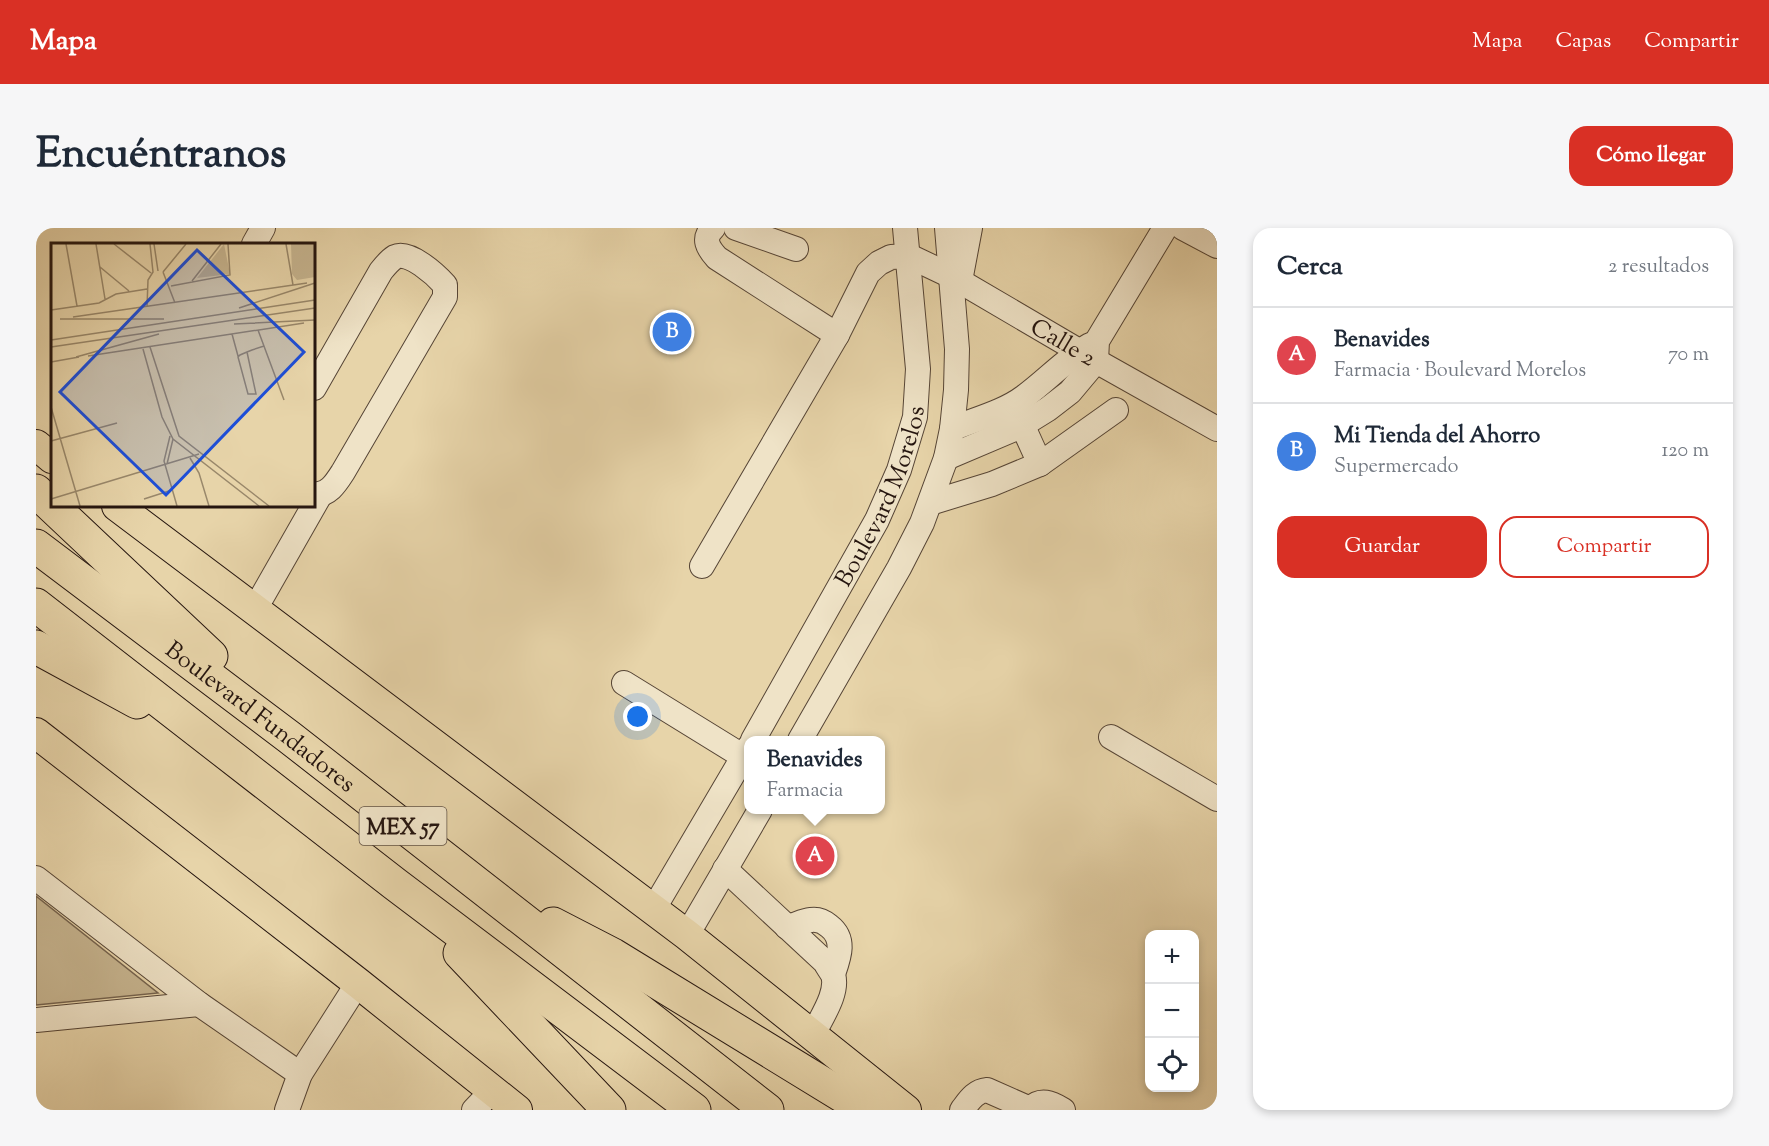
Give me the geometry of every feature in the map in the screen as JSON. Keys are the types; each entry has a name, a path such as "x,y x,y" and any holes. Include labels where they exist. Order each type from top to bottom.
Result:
{"highway":[{"path":"36,491 51,505"},
{"path":"53,507 217,662 289,737"},
{"name":"Boulevard Fundadores","path":"36,546 289,737 767,1110"},
{"name":"Boulevard Fundadores","path":"36,604 395,884 694,1110"},
{"path":"36,647 218,745"},
{"path":"395,884 609,1110"},
{"path":"478,885 613,955 866,1110"}],"main road":[{"path":"36,445 51,457"},
{"path":"127,509 255,609 687,934 906,1110"},
{"path":"36,733 358,983 483,1100 517,1110"}],"street":[{"path":"255,243 263,228"},
{"path":"713,228 706,240 717,258 837,335"},
{"path":"736,228 796,249"},
{"name":"Boulevard Morelos","path":"755,736 877,520 899,470 915,417 918,369 905,228"},
{"name":"Boulevard Morelos","path":"803,736 899,568 922,523 946,458 956,390 957,349 956,279 947,228"},
{"path":"956,279 970,228"},
{"path":"952,429 1018,414 1048,410 1070,392 1091,351 1166,228"},
{"path":"1183,228 1217,246"},
{"path":"315,386 381,271 397,256 411,257 445,285 445,297 343,472 335,484 317,494"},
{"path":"702,566 837,335 868,273 879,263 891,257 909,256"},
{"name":"Calle 2","path":"909,256 1091,351 1217,429"},
{"path":"930,503 992,484 1040,464 1116,410"},
{"path":"946,458 1018,414"},
{"path":"1018,414 1040,464"},
{"path":"255,609 310,507"},
{"path":"624,684 744,746"},
{"path":"1112,737 1217,799"},
{"name":"Boulevard Morelos","path":"653,910 744,755"},
{"path":"687,934 758,814"},
{"path":"725,869 825,962 833,974 834,986 829,1002 813,1035"},
{"path":"36,878 199,1004 300,1074"},
{"path":"286,1110 300,1074 358,983"},
{"path":"36,1020 199,1004"},
{"path":"962,1110 981,1090 987,1090 1030,1110 1042,1102 1050,1102 1063,1110"}],"shaded area":[{"path":"36,896 158,993 36,1005"}],"place":[{"name":"Mi Tienda del Ahorro","path":"672,332"},
{"name":"Benavides","path":"815,856"}]}
